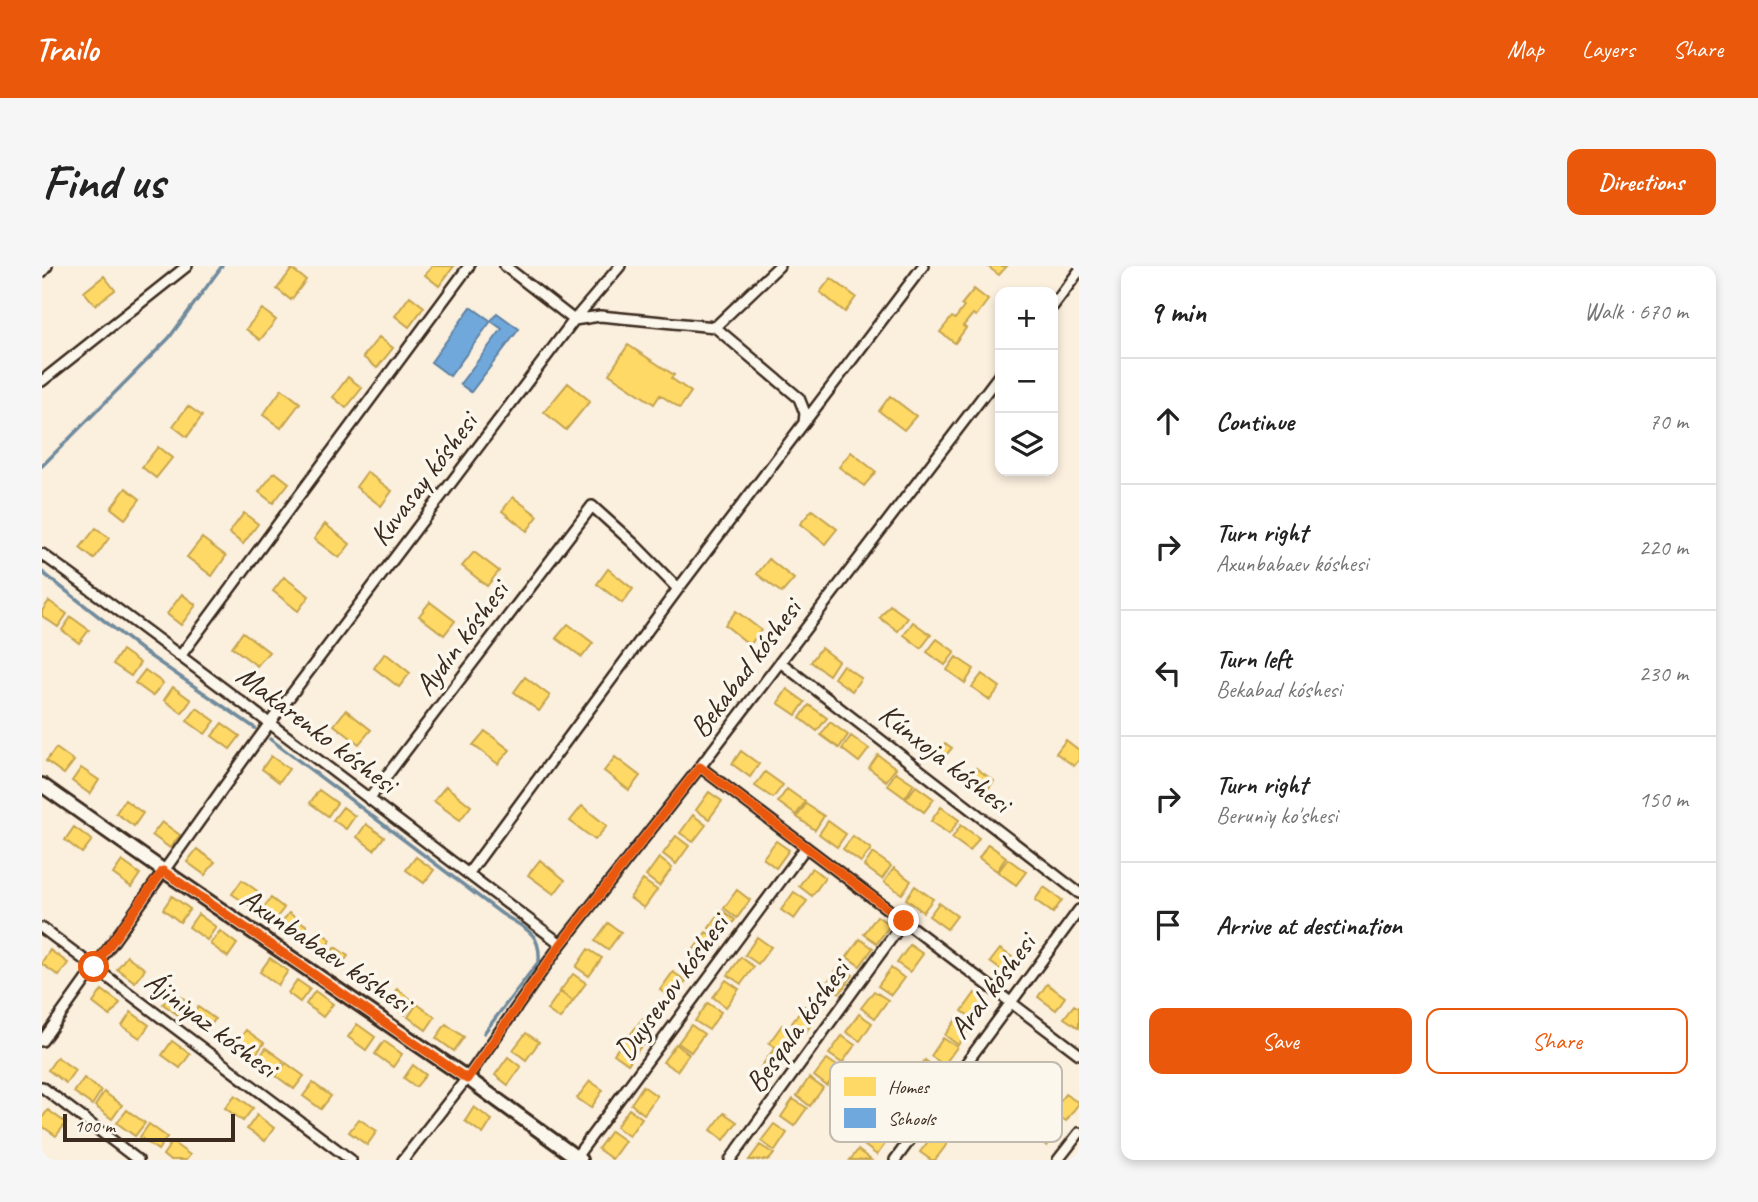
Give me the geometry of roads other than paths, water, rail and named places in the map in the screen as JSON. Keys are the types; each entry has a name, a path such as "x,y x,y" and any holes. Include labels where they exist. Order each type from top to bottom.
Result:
{"street":[{"path":"42,272 47,266"},
{"path":"42,381 187,266"},
{"path":"181,655 469,266"},
{"path":"505,266 574,320 600,316 715,327 799,398 805,413 804,423"},
{"name":"Kuvasay kóshesi","path":"42,1041 269,724 574,320 620,266"},
{"path":"715,327 779,266"},
{"path":"468,874 678,589 923,266"},
{"path":"1058,299 1079,271"},
{"name":"Bekabad kóshesi","path":"403,1160 467,1079 561,944 700,767 995,381"},
{"name":"Aydın kóshesi","path":"369,799 592,506 678,589"},
{"name":"Makarenko kóshesi","path":"42,554 181,655 561,944"},
{"name":"Kúnxoja kóshesi","path":"780,662 1079,893"},
{"path":"700,767 1079,1054"},
{"name":"Axunbabaev kóshesi","path":"42,785 578,1159"},
{"name":"Duysenov kóshesi","path":"578,1159 806,847"},
{"name":"Aral kóshesi","path":"966,1062 1079,910"},
{"name":"Besqala kóshesi","path":"730,1160 904,921"},
{"name":"Ájiniyaz kóshesi","path":"42,928 351,1160"},
{"path":"42,1087 138,1160"},
{"path":"1059,1160 1079,1133"},
{"name":"Aral kóshesi","path":"895,1160 908,1142"}],"waterway":[{"path":"42,466 169,338 222,266"},
{"path":"42,572 144,652 255,728"},
{"path":"270,739 534,937 539,961 484,1033"}]}
